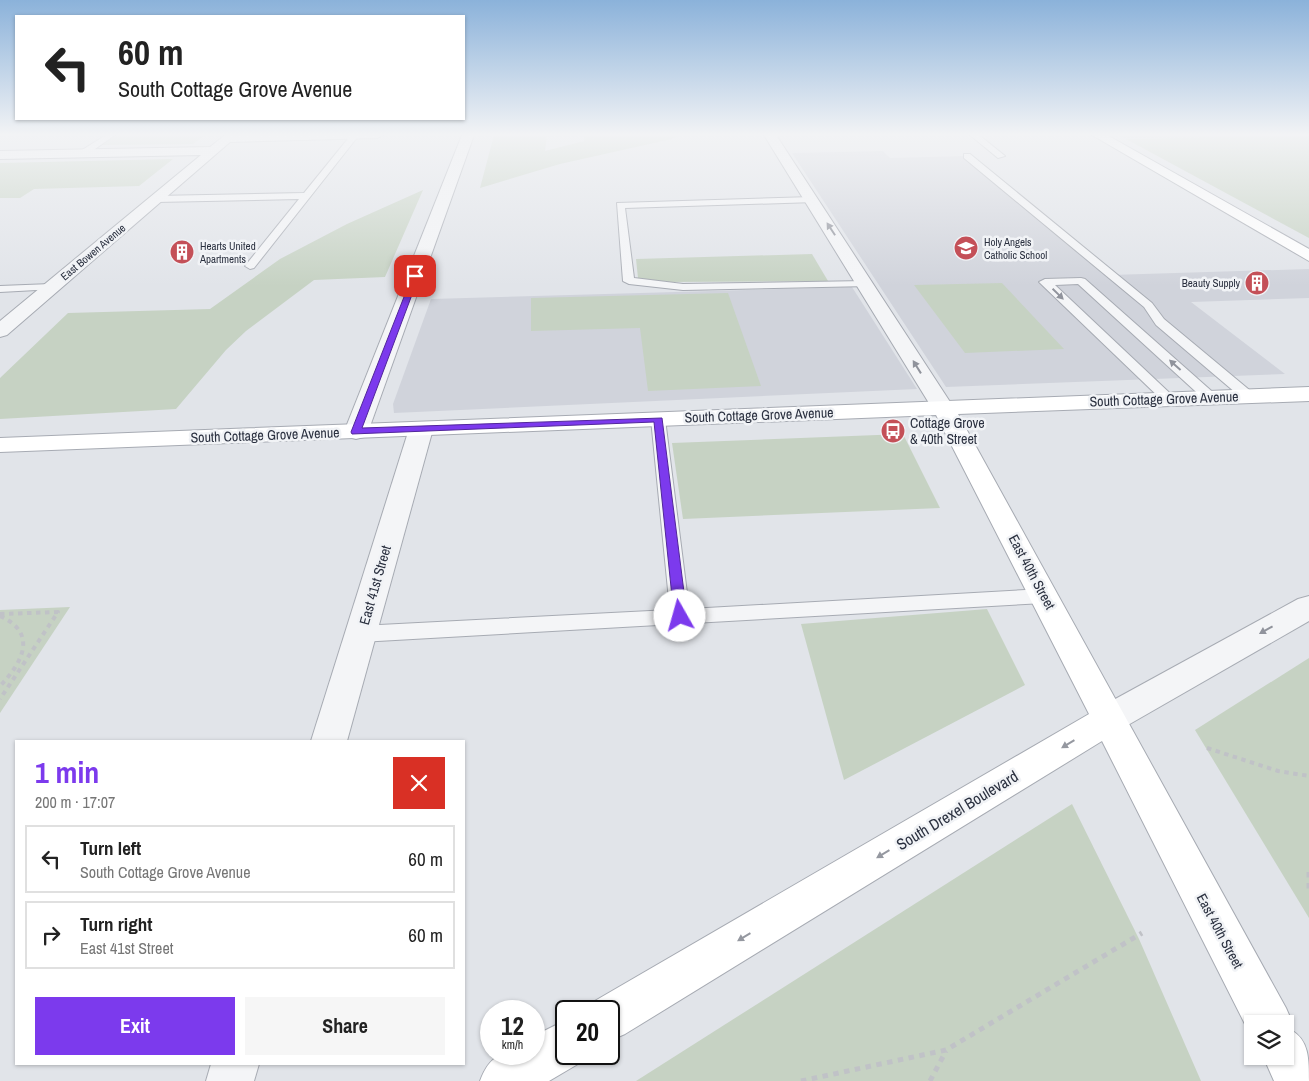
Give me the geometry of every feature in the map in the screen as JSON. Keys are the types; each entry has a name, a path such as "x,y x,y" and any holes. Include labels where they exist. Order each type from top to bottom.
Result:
{"street":[{"name":"East Bowen Avenue","path":"0,330 172,185"},
{"path":"356,432 449,185"},
{"name":"East 40th Street","path":"803,185 942,408 1110,719 1265,1015"},
{"path":"1186,185 1309,256"},
{"name":"South Cottage Grove Avenue","path":"0,446 1309,394"},
{"name":"East 41st Street","path":"329,740 421,429"},
{"name":"South Drexel Boulevard","path":"620,1011 1110,719 1309,607"},
{"path":"504,1081 555,1051"},
{"path":"230,1081 235,1065"},
{"path":"1292,1065 1300,1081"}],"lane":[{"path":"250,266 316,185"},
{"path":"1003,185 1148,305 1160,322 1248,396"},
{"path":"156,199 308,196"},
{"path":"812,200 620,205 628,281 683,287 866,284"},
{"path":"1169,399 1045,282 1081,281 1211,398"},
{"path":"0,289 51,287"},
{"path":"658,420 680,616"},
{"path":"360,634 1044,596"}],"path":[{"path":"0,615 58,612 0,699"},
{"path":"0,615 14,622 21,630 24,640 23,653 16,666 0,686"},
{"path":"1207,748 1278,772 1309,776"},
{"path":"1309,872 1309,892"},
{"path":"801,1081 946,1050 1142,933"},
{"path":"930,1081 946,1050"}],"shaded area":[{"name":"Holy Angels Catholic School","path":"813,185 1003,185 1111,275 1309,269 1309,298 1191,302 1285,374 946,387"},
{"path":"852,287 917,389 394,413 393,404 431,299"}],"green space":[{"path":"0,185 140,185 34,189 20,198 0,198"},
{"path":"1212,185 1309,185 1309,238"},
{"path":"423,190 385,277 314,280 246,331 226,350 176,409 0,419 0,378 68,313 210,309 280,259 347,224"},
{"path":"812,254 828,281 660,282 638,278 636,259"},
{"path":"1002,283 1064,349 965,353 914,285"},
{"path":"728,293 761,386 648,391 640,328 531,331 531,298"},
{"path":"903,434 940,508 683,519 672,443"},
{"path":"70,607 0,713 0,610"},
{"path":"987,609 1025,685 844,780 801,624"},
{"path":"1309,658 1309,918 1195,730"},
{"path":"1072,804 1139,939 1201,1081 636,1081"}],"place":[{"name":"Holy Angels Catholic School","path":"966,248"},
{"name":"Hearts United Apartments","path":"182,252"},
{"name":"Beauty Supply","path":"1257,283"},
{"name":"Cottage Grove & 40th Street","path":"893,431"}],"route":[{"path":"415,276 356,432 658,420 680,616"}]}
